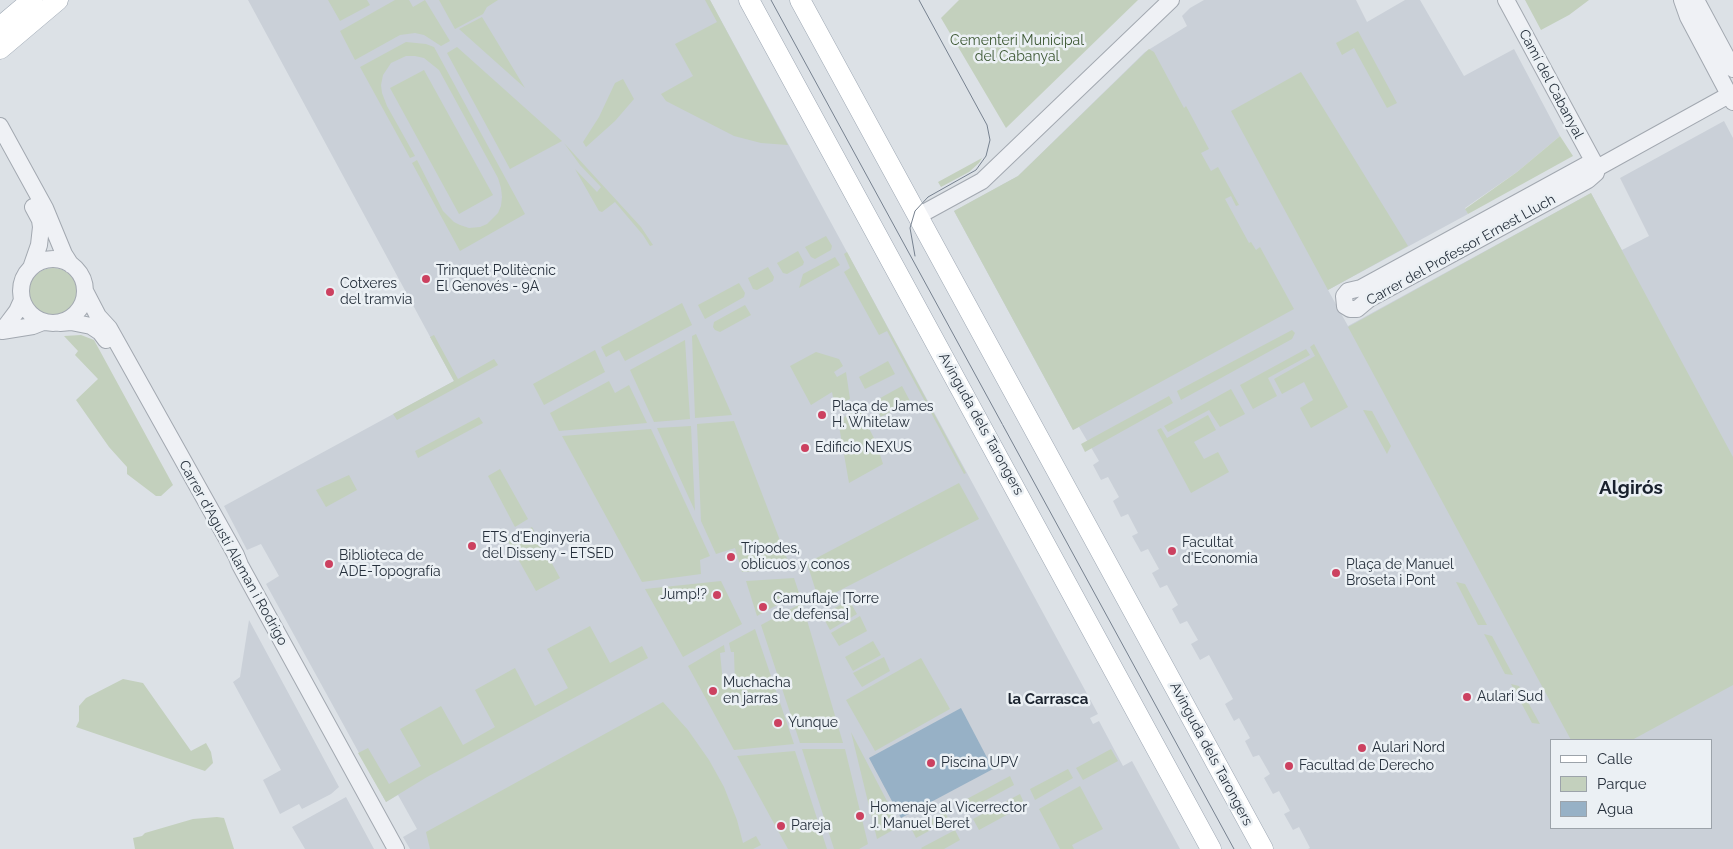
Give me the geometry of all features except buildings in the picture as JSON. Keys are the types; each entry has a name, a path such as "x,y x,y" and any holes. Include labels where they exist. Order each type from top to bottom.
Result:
{"main road":[{"path":"0,11 13,0"},
{"path":"0,27 32,0"},
{"path":"0,49 58,0"},
{"name":"Avinguda dels Tarongers","path":"749,0 1211,849"},
{"name":"Avinguda dels Tarongers","path":"800,0 1263,849"}],"street":[{"path":"918,216 987,176 1171,0"},
{"name":"Camí del Cabanyal","path":"1506,0 1596,168"},
{"path":"1682,0 1688,17 1731,98"},
{"path":"1696,0 1733,69"},
{"name":"Carrer del Professor Ernest Lluch","path":"1596,168 1731,98"},
{"path":"0,126 45,208 64,254 82,277 85,291 81,308 75,315 60,323 43,322 33,326 1,331"},
{"path":"0,147 40,220 39,245 31,268 22,283 22,300 1,331"},
{"name":"Carrer del Professor Ernest Lluch","path":"1592,164 1596,168 1596,174 1588,180 1369,298 1357,309 1350,310 1345,306 1344,296 1348,291 1361,288 1586,165 1592,164"},
{"path":"31,268 38,263 55,259 71,265"},
{"name":"Carrer d'Agustí Alaman i Rodrigo","path":"85,291 98,316 109,328 236,555 396,849"},
{"path":"22,300 30,313 43,322"},
{"name":"Carrer d'Agustí Alaman i Rodrigo","path":"60,323 71,322 92,326 106,340 192,490 240,584 351,787 388,849"},
{"name":"Carrer d'Agustí Alaman i Rodrigo","path":"296,684 319,719 373,816 378,817"}],"shaded area":[{"path":"248,0 710,0 1098,714 1090,718 1093,724 1099,721 1123,766 1132,761 1180,849 410,849 403,837 417,829 398,795 386,802 266,584 279,576 261,544 247,550 224,506 454,381"},
{"path":"1204,0 1356,0 1367,22 1405,0 1420,0 1464,76 1514,49 1560,136 1517,172 1465,208 1468,214 1328,290 1348,326 1591,193 1622,250 1649,236 1620,178 1724,121 1733,138 1733,849 1308,849 1310,848 1299,827 1293,830 1284,814 1290,811 1279,791 1273,794 1264,778 1270,774 1259,755 1253,757 1245,741 1250,738 1239,718 1234,721 1225,704 1233,699 1209,655 1200,660 1191,644 1198,640 1187,621 1180,624 1172,609 1178,605 1167,585 1160,588 1152,573 1159,569 1148,549 1141,552 1132,536 1138,533 1128,514 1121,517 1113,501 1119,497 1108,477 1101,480 1093,465 1099,461 1079,427 1073,430 954,211 1018,176 1145,52 1187,26 1182,16 1190,8"},
{"path":"249,620 339,787 331,794 302,809 299,804 280,814 263,780 281,770 233,682 240,677"},
{"path":"346,797 374,849 305,849 292,827"}],"green space":[{"path":"328,0 367,0 370,5 340,21"},
{"path":"395,0 409,0 413,7 425,0 450,41 441,46 424,35 415,33 400,35 355,60 340,31"},
{"path":"439,0 498,0 487,7 483,14 455,29"},
{"path":"705,0 710,0 788,145 761,143 734,136 666,101 661,94 693,76 675,44 717,22"},
{"name":"Cementeri Municipal del Cabanyal","path":"959,0 1138,0 1006,128 941,18"},
{"path":"1525,0 1589,0 1569,15 1541,30"},
{"path":"482,17 525,88 459,29"},
{"path":"1358,31 1397,103 1387,108 1354,48 1342,55 1336,43"},
{"path":"406,42 426,44 434,47 525,214 460,251 412,163 417,160 443,211 454,222 469,228 487,224 498,213 501,206 501,188 498,178 439,70 424,58 415,56 406,56 391,63 383,75 381,85 387,106 415,156 410,158 360,67"},
{"path":"457,47 562,141 510,169 447,53"},
{"path":"1149,49 1154,52 1184,108 1186,106 1209,149 1201,153 1211,171 1218,167 1239,205 1236,206 1231,196 1225,199 1249,243 1251,242 1256,250 1260,247 1294,309 1073,430 954,211 1018,176"},
{"path":"424,70 493,195 459,214 390,88"},
{"path":"1301,72 1408,246 1328,290 1231,111"},
{"path":"623,79 634,99 615,121 586,147 583,142 599,117 615,83"},
{"path":"1560,136 1573,156 1468,214 1465,209 1517,172"},
{"path":"564,143 641,227 653,245 650,246 615,202 602,212 599,211 575,169 597,192 601,187 580,165"},
{"path":"982,158 969,172 941,187 938,182"},
{"path":"1591,193 1733,457 1733,685 1634,739 1570,739 1348,327"},
{"path":"826,236 832,246 831,250 815,259 811,257 805,247"},
{"path":"798,251 804,262 803,265 787,274 783,273 777,263"},
{"path":"847,252 966,473 964,474 887,331 879,335 844,272 850,268 844,254"},
{"path":"835,257 840,265 799,288 803,274"},
{"path":"768,267 774,277 773,281 757,290 753,289 748,278"},
{"path":"48,268 58,268 70,275 77,287 77,297 70,309 58,316 48,316 40,312 33,305 29,297 29,287 33,279 40,272"},
{"path":"739,283 745,293 744,297 705,319 698,305"},
{"path":"682,303 692,325 625,361 619,350 606,357 601,347"},
{"path":"745,305 751,315 720,332 715,330 713,327 714,322"},
{"path":"1292,330 1295,333 1292,339 1181,400 1177,391"},
{"path":"696,334 732,415 695,418 692,336"},
{"path":"81,335 94,340 173,485 161,496 156,496 127,474 127,467 109,447 76,400 98,379 75,355 78,351 64,336"},
{"path":"434,335 458,379 494,359 498,365 397,420 393,414 454,381 430,337"},
{"path":"685,340 690,419 654,422 630,370"},
{"path":"1314,344 1348,407 1311,428 1300,408 1313,400 1304,382 1282,394 1274,379 1315,356 1310,347"},
{"path":"1306,349 1310,355 1268,378 1277,396 1253,409 1240,385"},
{"path":"595,350 605,372 544,405 533,384"},
{"path":"816,352 839,359 843,366 834,372 837,377 846,372 850,399 835,407 832,392 811,405 790,366"},
{"path":"888,361 895,374 865,389 859,377"},
{"path":"609,381 615,393 629,385 647,423 559,431 550,413"},
{"path":"902,386 910,401 881,417 873,402"},
{"path":"1231,389 1245,414 1220,427 1209,410 1168,432 1164,426"},
{"path":"1169,396 1173,403 1085,452 1081,444"},
{"path":"859,409 876,442 883,464 849,483 839,426 844,417"},
{"path":"1363,410 1372,411 1391,446 1387,454"},
{"path":"1208,415 1216,430 1194,442 1204,459 1218,452 1229,472 1191,493 1157,430 1161,428 1167,438"},
{"path":"479,417 483,423 418,458 415,451"},
{"path":"734,421 791,569 742,572 735,548 716,554 701,521 697,424"},
{"path":"691,426 695,511 657,428"},
{"path":"651,429 710,556 700,560 701,574 642,582 562,436"},
{"path":"500,469 528,519 515,527 488,476"},
{"path":"349,475 357,490 326,507 316,490"},
{"path":"959,483 979,519 819,601 807,563"},
{"path":"532,527 560,578 536,591 508,541"},
{"path":"794,578 799,593 757,616 746,581"},
{"path":"721,581 742,624 683,657 645,589"},
{"path":"1456,582 1465,584 1487,625 1478,625"},
{"path":"849,600 857,614 830,630 822,615"},
{"path":"802,603 843,743 800,743 761,625"},
{"path":"860,616 867,631 839,646 831,633"},
{"path":"590,626 610,663 642,646 648,658 427,777 386,802 358,753 368,748 389,784 421,766 400,729 441,706 463,745 495,727 475,690 515,668 535,706 568,688 547,649"},
{"path":"755,629 794,744 734,750 688,666 724,645 725,652 720,653 723,683 728,687 735,686 734,652 731,652 729,643"},
{"path":"1484,634 1492,636 1513,675 1505,674"},
{"path":"873,641 881,655 853,671 845,657"},
{"path":"884,657 890,671 862,687 853,673"},
{"path":"921,658 950,709 875,751 846,700"},
{"path":"123,679 143,683 191,751 206,743 211,752 213,763 205,771 76,727 79,721 79,706 86,698"},
{"path":"1511,684 1519,686 1540,724 1532,723"},
{"path":"663,702 688,730 709,760 724,787 737,820 743,843 756,836 761,845 753,849 430,849 426,832"},
{"path":"851,732 900,826 877,839"},
{"path":"802,749 845,749 868,844 859,849 834,849"},
{"path":"1111,749 1118,761 1083,780 1076,768"},
{"path":"795,751 827,849 788,849 737,756"},
{"path":"1068,769 1073,778 1035,800 1030,789"},
{"path":"1010,776 1014,785 968,810 963,801"},
{"path":"1080,786 1103,829 1072,845 1074,849 1060,849 1039,809"},
{"path":"1020,794 1025,805 979,830 973,819"},
{"path":"945,812 949,820 916,838 912,830"},
{"path":"224,818 234,849 135,849 133,838 142,836 145,833 193,819"},
{"path":"955,830 960,840 944,849 921,848"}],"water":[{"name":"Piscina UPV","path":"961,708 993,769 901,818 869,758"}],"tram line":[{"path":"771,0 1234,849"},
{"path":"915,256 910,228 915,211 928,197 976,170 986,156 990,140 987,125 919,0"}],"place":[{"name":"Trinquet Politècnic El Genovés - 9A","path":"426,279"},
{"name":"Cotxeres del tramvia","path":"330,292"},
{"name":"Plaça de James H. Whitelaw","path":"822,415"},
{"name":"Edificio NEXUS","path":"805,448"},
{"name":"ETS d'Enginyeria del Disseny - ETSED","path":"472,546"},
{"name":"Facultat d'Economia","path":"1172,551"},
{"name":"Trípodes, oblicuos y conos","path":"731,557"},
{"name":"Biblioteca de ADE-Topografía","path":"329,564"},
{"name":"Plaça de Manuel Broseta i Pont","path":"1336,573"},
{"name":"Jump!?","path":"717,595"},
{"name":"Camuflaje [Torre de defensa]","path":"763,607"},
{"name":"Muchacha en jarras","path":"713,691"},
{"name":"Aulari Sud","path":"1467,697"},
{"name":"Yunque","path":"778,723"},
{"name":"Aulari Nord","path":"1362,748"},
{"name":"Piscina UPV","path":"931,763"},
{"name":"Facultad de Derecho","path":"1289,766"},
{"name":"Homenaje al Vicerrector J. Manuel Beret","path":"860,816"},
{"name":"Pareja","path":"781,826"}],"district":[{"name":"Algirós","path":"1631,488"},
{"name":"la Carrasca","path":"1048,699"}]}
